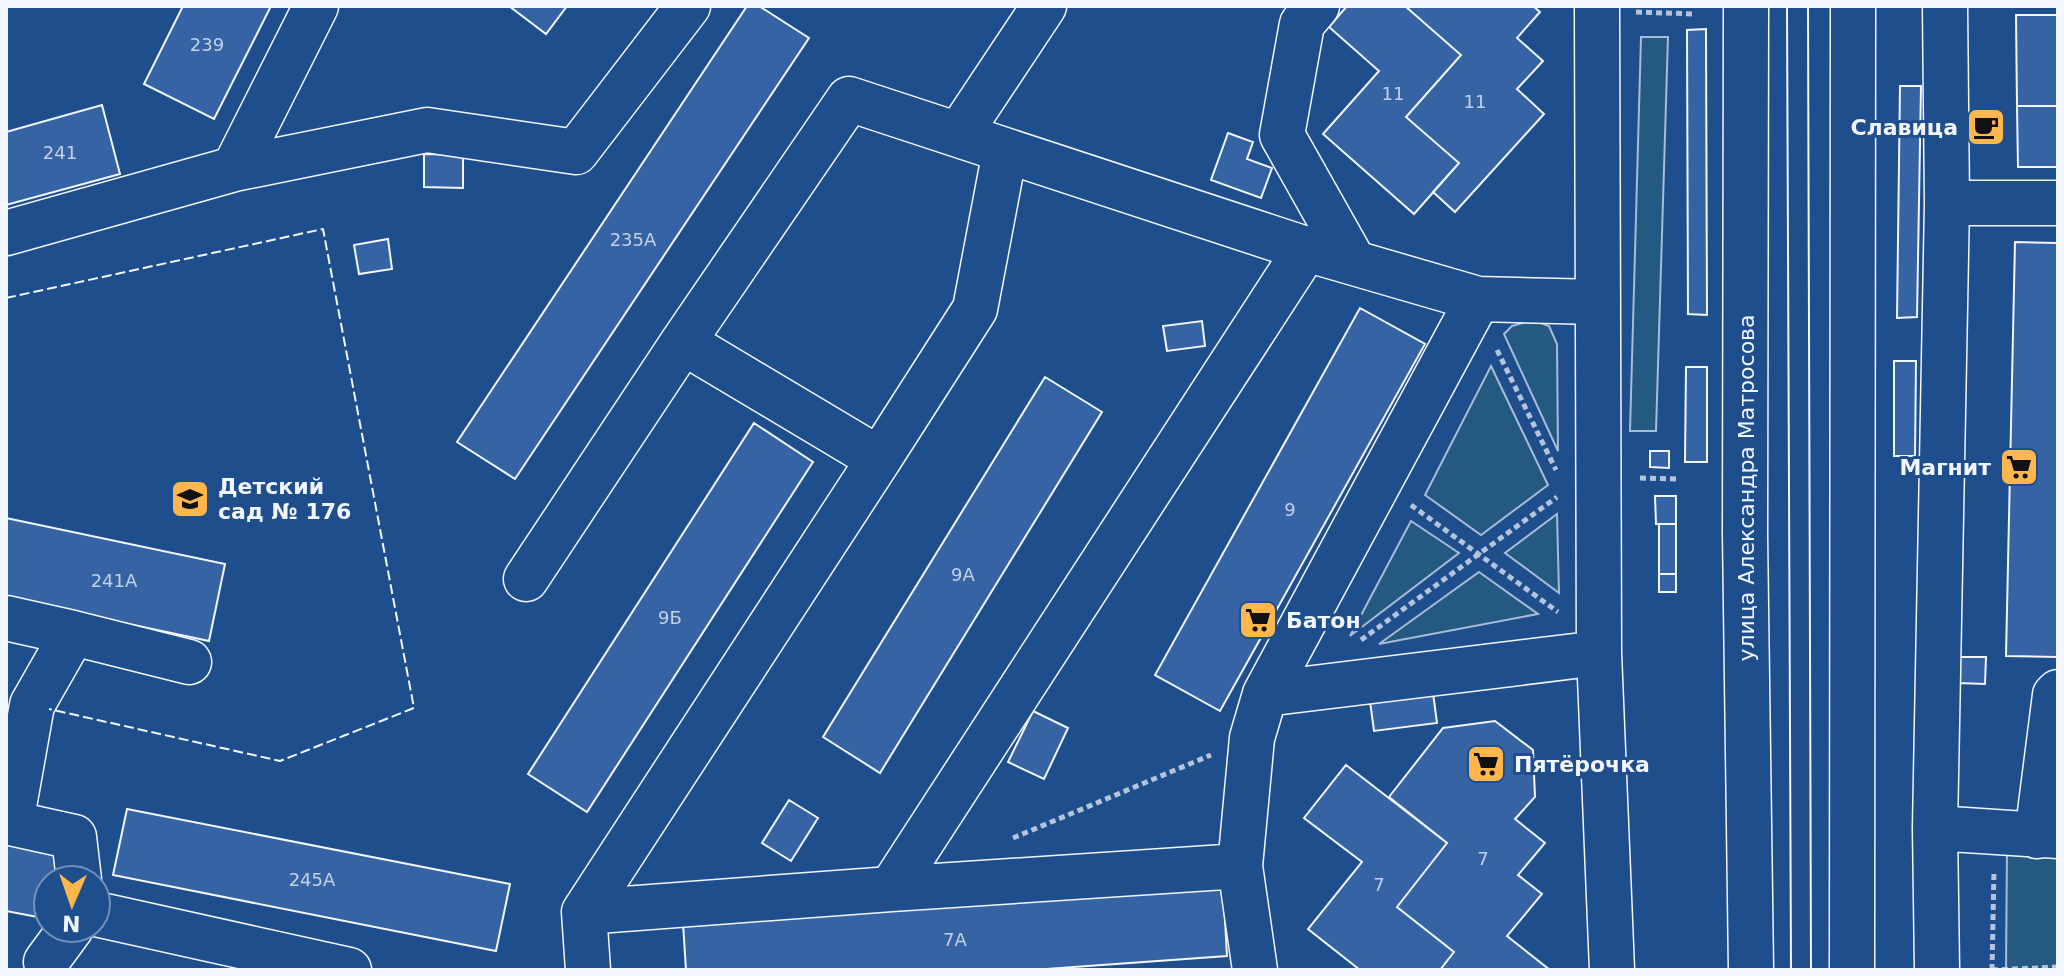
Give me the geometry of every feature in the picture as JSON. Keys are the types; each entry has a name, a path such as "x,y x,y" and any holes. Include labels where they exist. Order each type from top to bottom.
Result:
{"main road":[{"path":"234,169 316,6"},
{"path":"6,233 234,169 427,130 576,152 688,6"},
{"path":"959,134 1044,6"},
{"path":"1317,6 1302,24 1282,135 1353,261"},
{"name":"улица Александра Матросова","path":"1746,6 1745,534 1751,970"},
{"path":"1852,970 1853,6"},
{"path":"1937,970 1935,828 1947,203 1945,6"},
{"path":"1610,9 1598,302 1599,653 1612,970"},
{"path":"526,579 849,99 1306,249 1353,261 1484,318 1598,302"},
{"path":"588,970 584,912 975,309 1005,151"},
{"path":"1947,203 2058,203"},
{"path":"891,889 1306,249"},
{"path":"1255,970 1240,866 1252,738 1265,694 1484,318"},
{"path":"683,342 879,459"},
{"path":"6,618 189,662"},
{"path":"73,633 32,705 8,822 74,837 77,864"},
{"path":"1265,694 1599,653"},
{"path":"1935,828 2048,836 2055,695 2058,692"},
{"path":"584,912 1240,866"},
{"path":"112,918 349,970"}],"path":[{"path":"1610,9 1695,14"},
{"path":"1484,318 1559,476"},
{"path":"1631,478 1679,479"},
{"path":"1358,642 1566,490"},
{"path":"1407,502 1565,617 1550,620"},
{"path":"1007,840 1252,738"},
{"path":"1994,830 1992,970 2058,967"}],"shaded area":[{"path":"1641,37 1668,37 1656,431 1630,431"},
{"path":"1533,320 1549,326 1557,344 1558,451 1504,334 1512,326"},
{"path":"1491,366 1548,485 1481,535 1425,495"},
{"path":"1557,514 1559,593 1505,553"},
{"path":"1411,521 1459,553 1350,636"},
{"path":"1479,572 1538,614 1379,644"},
{"path":"2007,847 2058,847 2058,970 2006,970"}],"building":[{"path":"183,6 271,6 214,119 144,84"},
{"path":"509,6 567,6 546,34"},
{"path":"747,6 759,6 809,38 515,479 457,442"},
{"path":"1347,6 1405,6 1461,55 1406,117 1459,163 1414,214 1323,134 1379,71 1329,27"},
{"path":"1405,6 1533,6 1540,12 1517,38 1543,61 1517,89 1544,114 1455,212 1433,192 1459,163 1406,117 1461,55"},
{"path":"2016,15 2058,15 2058,106 2017,106"},
{"path":"1706,29 1707,315 1688,314 1687,30"},
{"path":"1900,86 1921,86 1917,317 1897,318"},
{"path":"102,105 120,174 6,205 6,132"},
{"path":"2017,106 2058,106 2058,167 2018,167"},
{"name":"Славица","path":"1977,114 1994,114 1994,141 1977,141"},
{"path":"1228,133 1253,142 1247,159 1272,168 1261,198 1211,180"},
{"path":"424,154 463,155 463,188 424,187"},
{"path":"388,239 392,269 359,274 354,245"},
{"path":"2015,242 2058,243 2058,657 2006,656"},
{"path":"1360,308 1425,344 1220,711 1155,675"},
{"path":"1202,321 1205,346 1167,351 1163,326"},
{"path":"1894,361 1916,361 1915,456 1894,456"},
{"path":"1686,367 1707,367 1707,462 1685,462"},
{"path":"1045,377 1102,412 880,773 823,737"},
{"path":"754,423 813,462 587,812 528,774"},
{"path":"1650,451 1669,451 1669,468 1650,467"},
{"path":"1655,496 1676,496 1676,524 1656,524"},
{"path":"6,518 225,564 209,641 6,598"},
{"path":"1659,524 1676,524 1676,574 1659,574"},
{"path":"1659,574 1676,574 1676,592 1659,592"},
{"path":"1958,657 1986,657 1985,684 1958,683"},
{"path":"1432,685 1437,723 1374,731 1369,694"},
{"path":"1033,711 1068,728 1044,779 1008,762"},
{"path":"1495,721 1533,750 1535,797 1515,819 1545,843 1518,875 1542,894 1507,936 1550,970 1440,970 1454,952 1397,907 1447,843 1389,797 1443,728"},
{"path":"1346,765 1447,843 1397,907 1454,952 1440,970 1360,970 1308,929 1362,862 1304,818"},
{"path":"789,800 818,818 791,861 762,843"},
{"path":"127,809 510,884 496,951 113,875"},
{"path":"6,843 61,853 59,864 32,864 32,916 6,911"},
{"path":"1223,885 1227,956 1032,970 686,970 683,923"}],"tram line":[{"path":"1787,6 1791,970"},
{"path":"1808,6 1811,970"}],"fence":[{"path":"6,298 323,229 414,708 280,761 49,709"}],"place":[{"name":"Славица","path":"1986,127"},
{"name":"Магнит","path":"2019,467"},
{"name":"Детский сад № 176","path":"190,499"},
{"name":"Батон","path":"1258,620"},
{"name":"Пятёрочка","path":"1486,764"}]}
